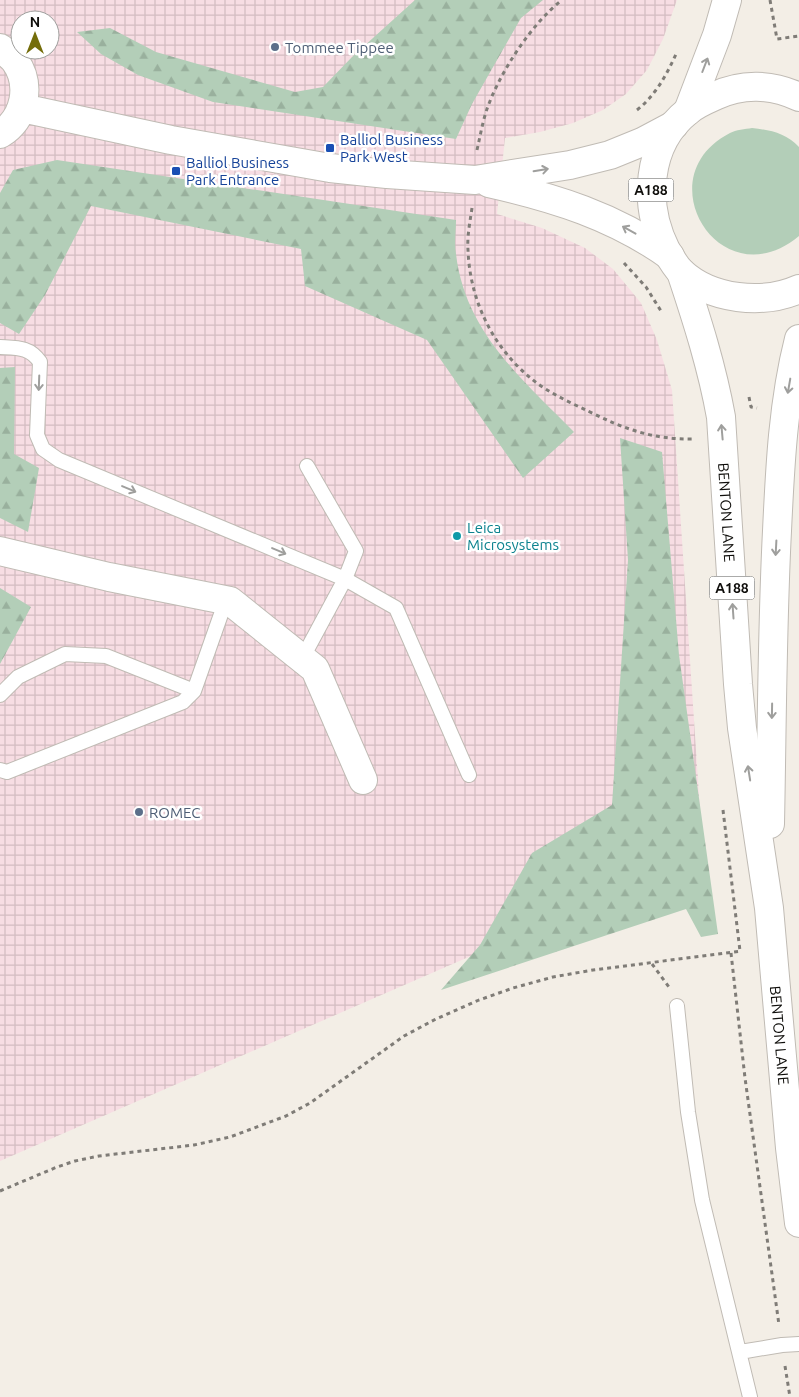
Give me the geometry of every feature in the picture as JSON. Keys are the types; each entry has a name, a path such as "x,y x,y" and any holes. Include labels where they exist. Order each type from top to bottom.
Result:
{"main road":[{"name":"A188","path":"675,264 660,237 654,219 651,184 658,154 681,118 717,35 727,0"},
{"path":"0,48 14,60 22,75 25,91 22,108 15,120 0,134"},
{"path":"475,180 570,165 610,155 642,142 721,93 741,88 762,86 799,97"},
{"path":"22,108 171,140 330,168 475,180 558,200 619,224 649,241 702,285 719,294 751,299 770,297 799,289"},
{"name":"BENTON LANE","path":"675,264 706,350 720,417 742,728 769,908 789,1138 799,1223"},
{"name":"BENTON LANE","path":"769,908 773,626 780,464 785,411 799,339"},
{"path":"0,551 109,577 230,601 316,669 363,780"}],"lane":[{"path":"0,347 16,348 34,353 40,362 38,434 43,449 59,460 345,579 396,608 469,775"},
{"path":"302,659 345,579 356,551 307,466"},
{"path":"0,770 7,772 183,702 194,690 226,600"},
{"path":"0,695 18,677 65,654 106,656 194,690"},
{"path":"677,1006 688,1112 702,1200 750,1397"},
{"path":"740,1352 799,1344"}],"path":[{"path":"562,0 536,25 503,74 482,126 477,151 468,230 470,270 478,305 490,330 504,351 521,370 542,386 611,422 637,432 660,438 700,438"},
{"path":"770,0 777,39 799,36"},
{"path":"635,111 654,94 666,75 681,43"},
{"path":"620,259 646,287 662,312"},
{"path":"0,1191 75,1161 98,1156 194,1145 230,1137 286,1116 310,1103 404,1036 479,1000 513,988 553,977 593,970 772,948"},
{"path":"731,953 745,1078 790,1397"},
{"path":"652,963 671,990 677,1006"}],"shaded area":[{"path":"0,0 677,0 663,39 647,70 626,94 603,110 573,123 540,132 505,138 497,214 542,228 585,248 613,269 641,303 657,340 672,390 703,855 0,1161"}],"green space":[{"path":"415,0 543,0 521,18 472,104 456,139 213,102 138,75 101,54 77,32 110,28 156,52 295,92 323,87 352,57"},
{"path":"752,128 777,133 789,138 799,147 799,236 770,252 743,254 720,244 703,225 693,202 694,177 705,153 730,133"},
{"path":"57,160 456,220 455,250 462,282 471,307 484,331 499,353 574,432 523,478 427,340 305,286 301,249 91,206 45,295 19,334 0,323 0,193 13,170"},
{"path":"15,367 14,454 39,468 28,532 0,518 0,368"},
{"path":"620,438 662,452 679,655 718,934 701,937 686,909 441,990 480,945 532,853 612,805 628,560"},
{"path":"0,588 31,607 0,664"}],"place":[{"name":"Tommee Tippee","path":"275,47"},
{"name":"Balliol Business Park West","path":"330,148"},
{"name":"Balliol Business Park Entrance","path":"176,171"},
{"name":"Leica Microsystems","path":"457,536"},
{"name":"ROMEC","path":"139,812"}]}
